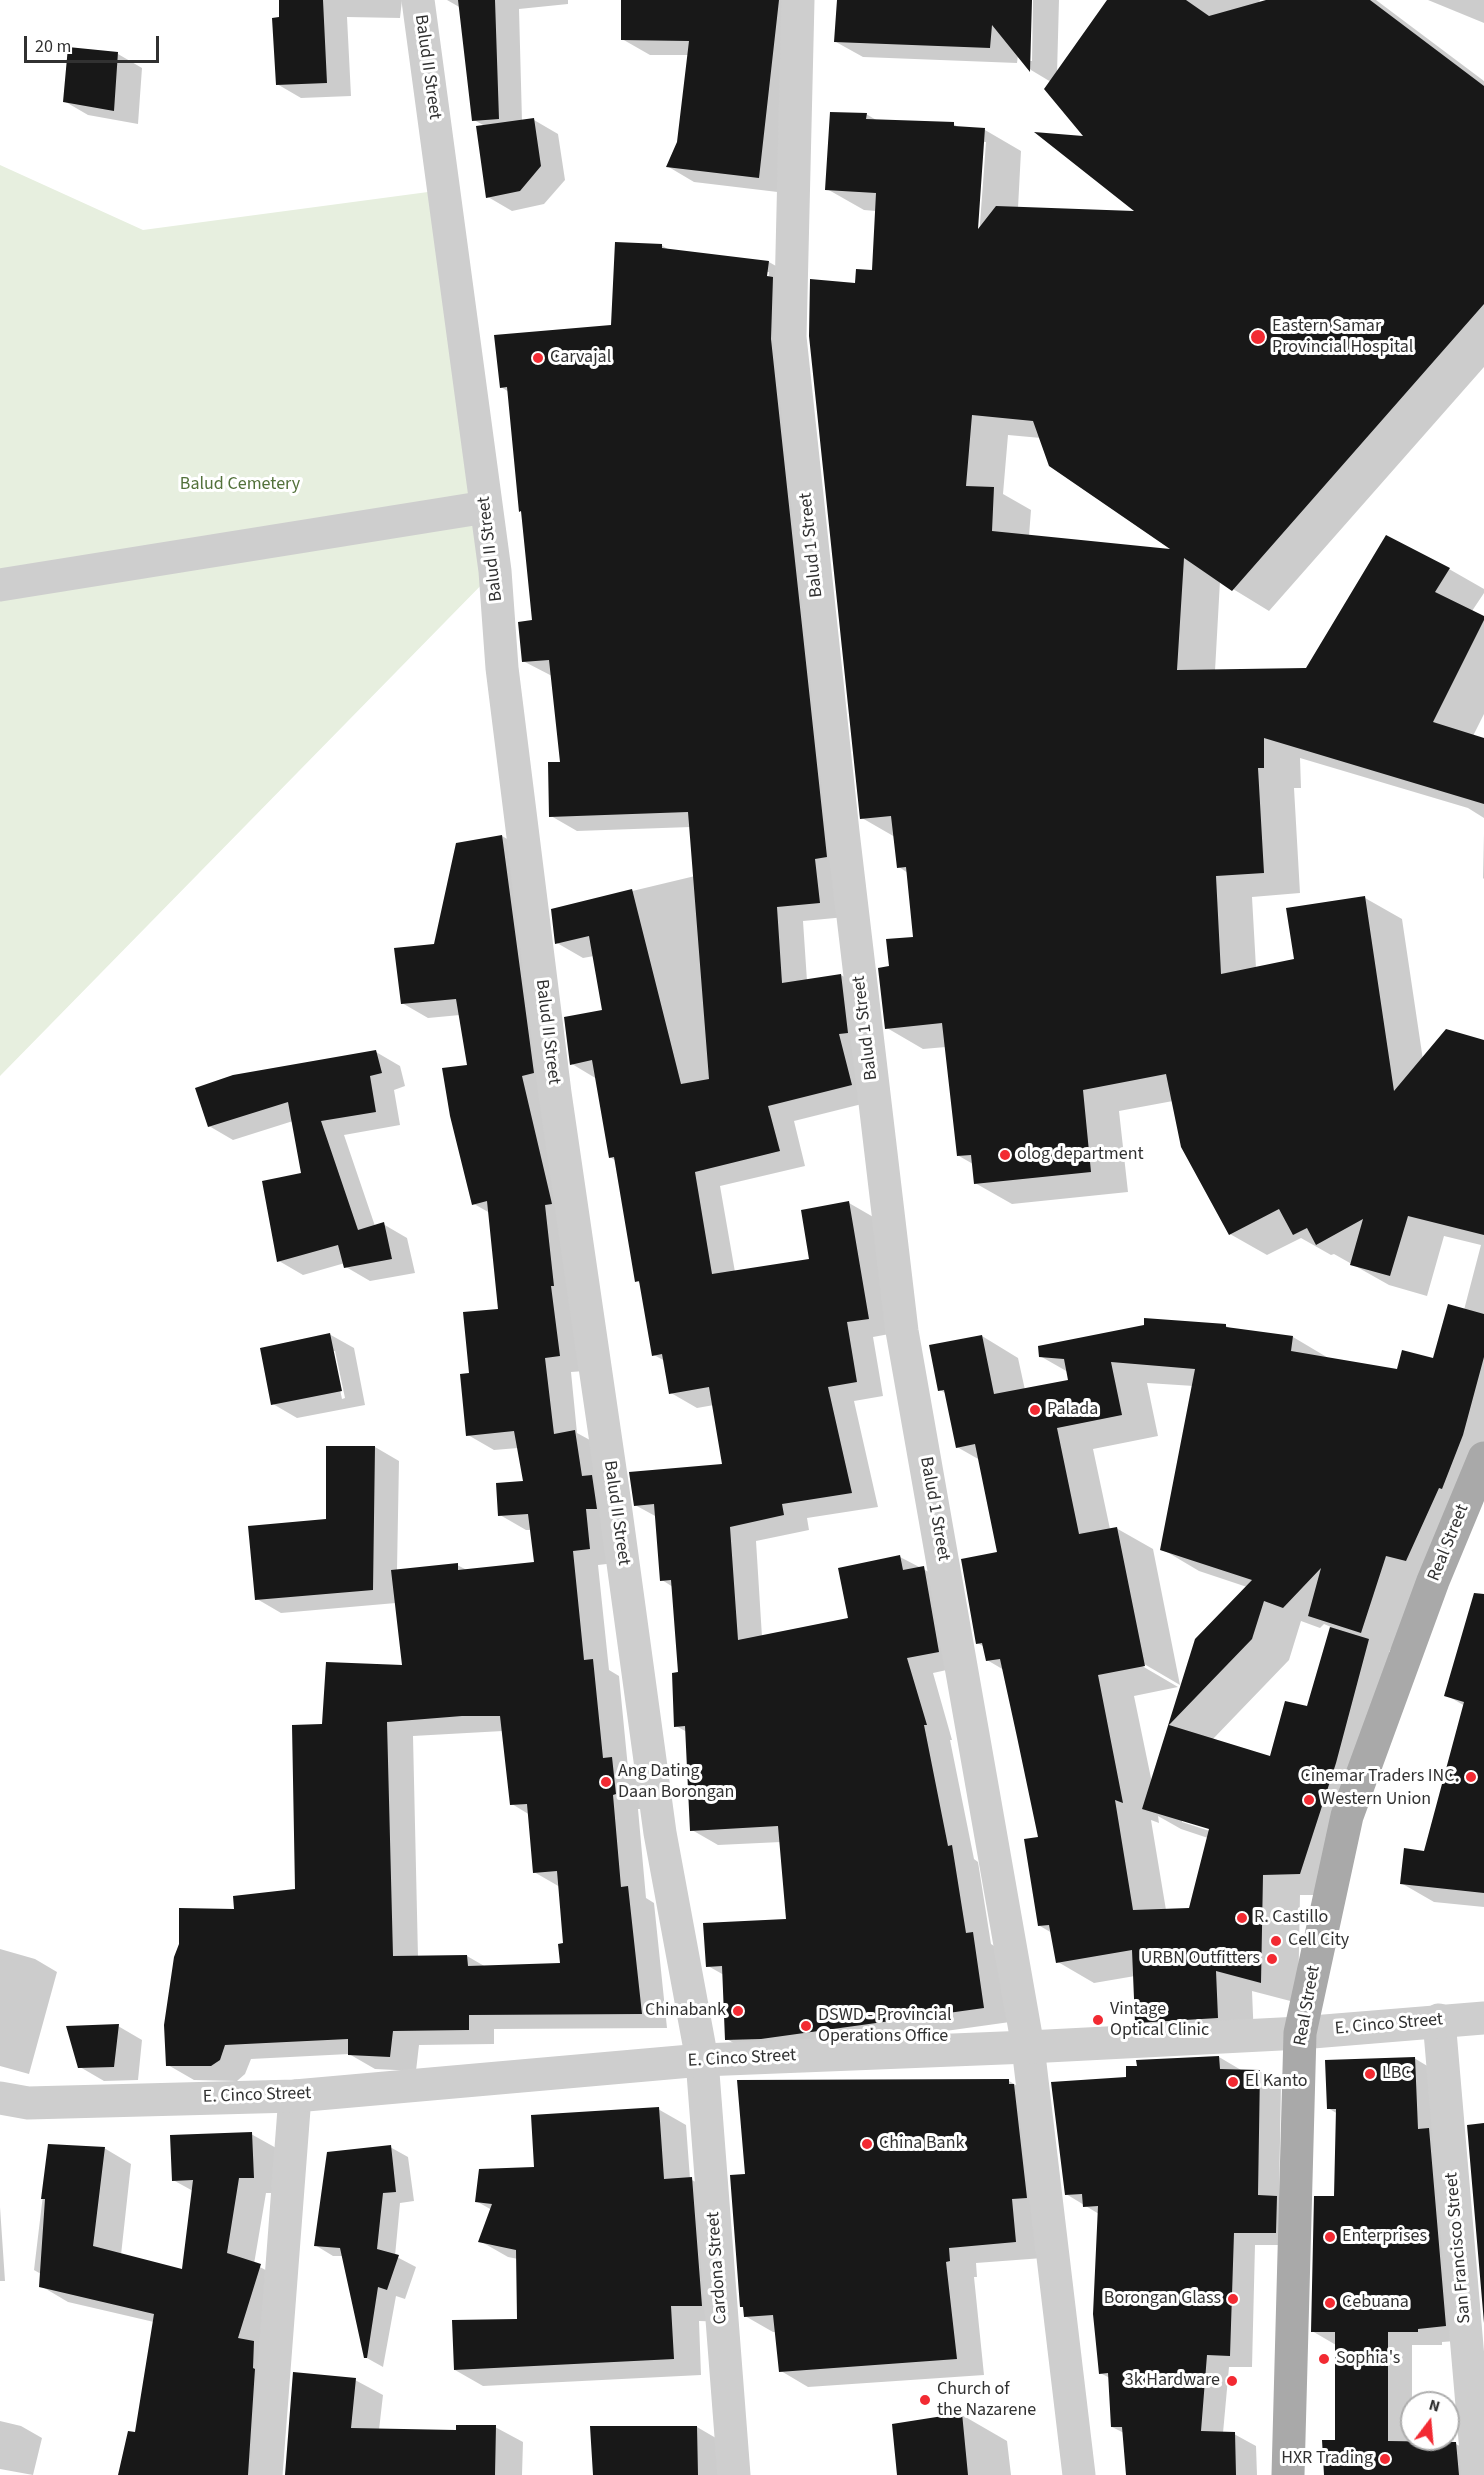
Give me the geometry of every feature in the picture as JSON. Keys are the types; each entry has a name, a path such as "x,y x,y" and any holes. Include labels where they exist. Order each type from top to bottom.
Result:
{"main road":[{"name":"Real Street","path":"1288,2475 1300,2033 1347,1816 1433,1581 1484,1458"}],"street":[{"name":"Balud II Street","path":"418,0 495,571 502,668 555,1093 615,1502 660,1833 702,2060"},
{"name":"Balud 1 Street","path":"798,0 790,337 841,821 902,1330 1028,2048 1079,2475"},
{"path":"0,585 486,507"},
{"name":"E. Cinco Street","path":"0,2098 28,2103 295,2096 702,2060 1028,2048 1300,2033 1484,2018"},
{"name":"San Francisco Street","path":"1439,2020 1478,2475"},
{"name":"Cardona Street","path":"702,2060 734,2475"},
{"path":"266,2475 295,2096"}],"green space":[{"name":"Balud Cemetery","path":"0,165 143,230 443,190 495,571 0,1076"}],"building":[{"path":"279,0 323,0 327,83 276,85 272,18 279,17"},
{"path":"458,0 495,0 499,119 472,121"},
{"path":"621,0 779,0 759,178 666,167 677,142 689,41 621,40"},
{"path":"837,0 1032,0 1030,72 992,25 990,48 834,42"},
{"path":"1107,0 1186,0 1209,16 1266,0 1370,0 1484,86 1484,304 1232,591 1184,558 1177,670 1306,668 1386,535 1450,568 1435,592 1484,616 1433,722 1484,738 1484,804 1264,738 1264,768 1258,768 1264,873 1216,876 1221,974 1294,959 1286,908 1365,896 1394,1091 1446,1029 1484,1040 1484,1235 1408,1216 1390,1276 1350,1265 1363,1219 1316,1245 1307,1228 1293,1235 1279,1209 1229,1235 1181,1147 1166,1074 1083,1090 1091,1172 974,1184 971,1155 957,1156 942,1023 885,1029 878,968 889,966 886,939 913,937 906,867 897,868 891,816 860,819 809,336 810,279 855,283 856,269 872,270 876,193 825,190 830,112 867,113 866,119 954,122 954,126 985,128 978,229 996,206 1134,211 1034,132 1083,136 1044,89","holes":["972,415 1033,421 1049,466 1170,549 992,531 994,487 966,486"]},
{"path":"68,47 118,52 114,111 63,102"},
{"path":"534,118 541,166 520,191 486,198 476,126"},
{"path":"615,242 662,244 662,248 769,261 767,276 773,277 771,339 827,857 815,859 820,903 777,907 782,983 841,974 848,1033 839,1034 852,1085 768,1106 780,1151 695,1172 712,1274 809,1259 801,1210 849,1201 869,1319 847,1322 857,1382 828,1387 852,1493 782,1504 784,1515 730,1527 738,1640 848,1618 838,1568 900,1555 903,1570 924,1566 939,1652 907,1658 927,1725 924,1725 948,1846 952,1845 966,1933 973,1932 984,2008 761,2039 725,2040 722,1966 706,1967 703,1923 786,1919 778,1826 690,1831 685,1726 674,1727 672,1673 678,1672 671,1580 660,1581 654,1504 634,1506 629,1472 722,1464 709,1387 669,1394 662,1354 652,1356 639,1281 635,1282 614,1157 609,1158 592,1060 570,1065 564,1017 602,1010 589,936 555,944 551,909 632,889 681,1084 709,1079 688,812 549,817 548,762 560,762 549,660 522,662 518,622 532,620 507,387 500,388 494,335 611,325"},
{"path":"502,835 534,1073 522,1076 552,1204 545,1205 554,1286 551,1286 560,1356 545,1358 554,1434 575,1430 582,1476 592,1475 597,1509 586,1509 590,1549 573,1551 584,1660 593,1659 603,1758 612,1757 621,1887 628,1886 642,2014 469,2015 469,2030 393,2031 390,2057 348,2055 348,2039 225,2045 220,2060 211,2066 166,2066 164,2025 174,1957 179,1944 179,1908 234,1909 233,1896 295,1889 292,1725 322,1724 326,1662 402,1665 391,1570 458,1563 458,1570 534,1562 528,1514 498,1516 496,1483 523,1481 514,1431 466,1436 460,1374 469,1373 463,1312 498,1309 487,1201 472,1205 450,1116 442,1068 467,1065 456,999 401,1004 394,948 434,944 456,843","holes":["462,1716 500,1716 510,1805 527,1804 533,1873 557,1871 563,1943 558,1944 560,1963 468,1966 467,1955 393,1956 387,1722"]},
{"path":"376,1050 382,1073 370,1076 376,1112 321,1121 358,1230 384,1222 392,1259 344,1268 338,1245 277,1262 262,1181 301,1173 288,1102 208,1127 195,1088 233,1075"},
{"path":"1448,1304 1484,1314 1484,1357 1463,1435 1442,1489 1439,1488 1406,1561 1386,1556 1361,1633 1308,1616 1321,1568 1283,1608 1264,1601 1252,1639 1169,1725 1270,1756 1285,1701 1307,1706 1330,1627 1369,1639 1336,1763 1300,1874 1263,1875 1261,1983 1216,1971 1218,2018 1135,2023 1132,1950 1056,1963 1049,1925 1038,1926 1024,1839 1038,1837 1000,1659 986,1661 982,1643 976,1644 961,1559 997,1552 975,1444 956,1448 944,1390 938,1391 929,1345 982,1335 994,1394 1068,1380 1064,1359 1039,1357 1038,1346 1144,1325 1144,1318 1226,1324 1226,1327 1293,1336 1291,1351 1397,1369 1402,1350 1433,1358","holes":["1111,1362 1195,1369 1160,1550 1252,1580 1195,1639 1142,1809 1209,1829 1189,1908 1133,1910 1115,1800 1123,1803 1098,1675 1145,1666 1117,1527 1079,1534 1057,1428 1122,1415"]},
{"path":"330,1333 342,1391 271,1405 260,1348"},
{"path":"326,1446 375,1446 373,1590 255,1600 248,1526 326,1519"},
{"path":"1474,1593 1484,1594 1484,1893 1400,1884 1404,1848 1424,1851 1464,1702 1444,1696"},
{"path":"119,2024 114,2067 78,2068 66,2026"},
{"path":"1219,2056 1220,2069 1260,2070 1258,2195 1277,2196 1276,2233 1234,2233 1230,2356 1207,2355 1201,2431 1235,2432 1236,2475 1126,2475 1122,2427 1111,2427 1108,2373 1099,2374 1093,2314 1098,2206 1083,2207 1082,2194 1065,2195 1051,2082 1126,2077 1126,2066 1137,2066 1136,2060"},
{"path":"1415,2057 1418,2129 1429,2128 1446,2326 1418,2329 1418,2332 1388,2332 1388,2441 1400,2441 1400,2451 1457,2451 1459,2475 1324,2475 1322,2440 1335,2440 1335,2332 1311,2332 1314,2196 1334,2196 1336,2109 1327,2109 1325,2060"},
{"path":"1009,2079 1009,2084 1014,2084 1027,2198 1012,2199 1016,2242 949,2248 950,2261 946,2262 957,2359 779,2372 773,2315 744,2317 743,2307 740,2307 730,2175 745,2174 737,2080"},
{"path":"659,2107 664,2179 692,2177 702,2306 671,2306 674,2359 454,2370 452,2320 517,2319 516,2250 478,2242 492,2204 475,2202 479,2169 534,2167 531,2115"},
{"path":"1484,2123 1484,2323 1467,2125"},
{"path":"252,2132 254,2178 239,2178 227,2253 261,2264 238,2338 254,2341 253,2368 255,2369 248,2475 118,2475 128,2431 135,2432 154,2314 39,2287 45,2199 41,2199 48,2144 105,2147 93,2246 182,2269 193,2180 172,2181 170,2135"},
{"path":"391,2145 396,2192 383,2193 377,2249 399,2255 387,2290 378,2287 367,2358 364,2358 340,2248 314,2246 327,2152"},
{"path":"293,2372 356,2378 351,2428 456,2430 456,2425 496,2425 495,2475 285,2475"},
{"path":"962,2413 968,2475 897,2475 892,2424"},
{"path":"590,2426 697,2426 698,2475 593,2475"}],"place":[{"name":"Eastern Samar Provincial Hospital","path":"1258,337"},
{"name":"Carvajal","path":"538,358"},
{"name":"olog department","path":"1005,1155"},
{"name":"Palada","path":"1035,1410"},
{"name":"Cinemar Traders INC.","path":"1471,1777"},
{"name":"Ang Dating Daan Borongan","path":"606,1782"},
{"name":"Western Union","path":"1309,1800"},
{"name":"R. Castillo","path":"1242,1918"},
{"name":"Cell City","path":"1276,1941"},
{"name":"URBN Outfitters","path":"1272,1959"},
{"name":"Chinabank","path":"738,2011"},
{"name":"Vintage Optical Clinic","path":"1098,2020"},
{"name":"DSWD - Provincial Operations Office","path":"806,2026"},
{"name":"LBC","path":"1370,2074"},
{"name":"El Kanto","path":"1233,2082"},
{"name":"China Bank","path":"867,2144"},
{"name":"Enterprises","path":"1330,2237"},
{"name":"Borongan Glass","path":"1233,2299"},
{"name":"Cebuana","path":"1330,2303"},
{"name":"Sophia's","path":"1324,2359"},
{"name":"3k Hardware","path":"1232,2381"},
{"name":"Church of the Nazarene","path":"925,2400"},
{"name":"HXR Trading","path":"1385,2459"}]}
